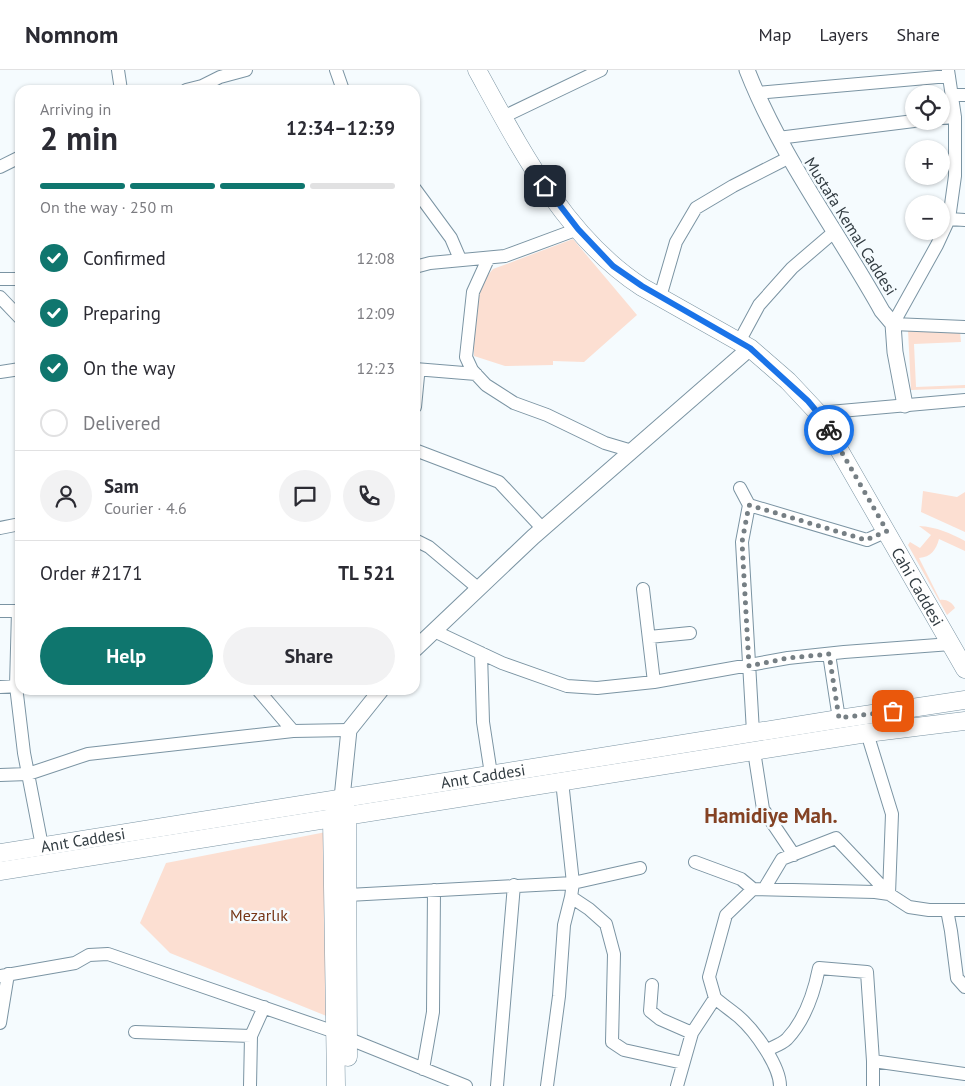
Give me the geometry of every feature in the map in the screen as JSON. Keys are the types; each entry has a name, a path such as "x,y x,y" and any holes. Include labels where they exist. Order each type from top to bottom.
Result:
{"main road":[{"name":"Cahi Caddesi","path":"477,70 545,186 578,229 613,266 628,278 745,345 788,381 818,413 965,669"},
{"name":"Anıt Caddesi","path":"0,853 839,718 965,700"},
{"path":"0,871 867,733 965,721"},
{"path":"342,798 340,817 341,1035 348,1086"},
{"path":"336,1086 341,1035 348,895 340,817"}],"street":[{"path":"118,70 120,85"},
{"path":"204,85 220,77 246,70"},
{"path":"336,70 342,85"},
{"path":"503,116 601,70"},
{"name":"Mustafa Kemal Caddesi","path":"747,70 756,93 788,158 892,324 895,352 906,405"},
{"path":"756,93 948,73 955,117 954,176 950,210"},
{"path":"952,95 965,96"},
{"path":"950,117 955,117"},
{"path":"778,138 905,122"},
{"path":"660,297 676,242 696,208 733,186 788,158"},
{"path":"0,167 15,160"},
{"path":"420,196 451,238 460,259"},
{"path":"950,219 965,220"},
{"path":"420,266 460,259 505,256 578,229"},
{"path":"420,644 542,529 632,451 745,345 759,305 792,268 834,232"},
{"path":"940,240 892,324 965,327"},
{"path":"488,258 472,292 466,357 472,370 486,385 514,404 547,416 606,443 632,451"},
{"path":"0,280 15,279"},
{"path":"0,297 15,313"},
{"path":"0,372 15,370"},
{"path":"420,371 476,374"},
{"path":"818,413 965,400"},
{"path":"420,452 499,482 542,529"},
{"path":"740,488 749,505 742,542 753,732"},
{"path":"749,505 866,540 887,531"},
{"path":"0,528 15,525"},
{"path":"420,542 429,547 479,588"},
{"path":"644,589 654,682"},
{"path":"0,611 15,611"},
{"path":"434,631 502,663 567,686 597,688 654,682 788,658 951,644"},
{"path":"649,637 690,633"},
{"path":"481,653 483,722 491,774"},
{"path":"829,654 839,718"},
{"path":"0,687 15,686"},
{"path":"19,695 24,753 42,846"},
{"path":"342,798 349,730 377,695"},
{"path":"272,696 294,731"},
{"path":"0,775 28,774 88,754 294,731 349,730"},
{"path":"867,733 892,814 889,894"},
{"path":"754,751 763,809 794,855"},
{"path":"547,1086 559,996 564,925 573,883 562,781"},
{"path":"780,1086 780,1076 766,1050 741,1018 715,998 709,977 726,915 758,889 782,859 836,838 889,894 909,907 929,910 965,910"},
{"path":"695,862 741,879 758,889 889,894"},
{"path":"348,895 573,883 640,868"},
{"path":"496,1086 514,885"},
{"path":"423,1069 434,1012 434,890"},
{"path":"571,897 606,924 614,954 612,1042 624,1050 682,1063"},
{"path":"947,910 957,978 965,987"},
{"path":"0,1023 4,975 75,963 89,955 108,954 341,1035 466,1086"},
{"path":"766,1050 786,1040 801,1018 814,994 819,968 867,972 873,1086"},
{"path":"652,985 650,1011 660,1019 692,1033"},
{"path":"677,1086 692,1033 715,998"},
{"path":"250,1086 251,1036 264,1007"},
{"path":"135,1032 251,1036"},
{"path":"873,1060 965,1074"}],"green space":[{"path":"573,239 637,315 584,362 553,361 553,365 505,366 474,356 474,321 478,299 486,278 493,269"},
{"path":"908,330 960,331 961,342 914,344 916,387 965,385 965,388 911,390"},
{"path":"923,491 957,497 965,492 965,532 921,512"},
{"path":"919,526 943,531 965,541 965,551 939,539 932,552 927,556 919,558 940,600 949,601 955,608 947,615 908,545 910,542 920,548 931,535"},
{"name":"Mezarlık","path":"326,832 329,1017 170,953 140,923 166,863"}],"way so far":[{"path":"829,430 887,531 866,540 749,505 742,542 749,666 788,658 829,654 839,718 893,711"}],"district":[{"name":"Hamidiye Mah.","path":"771,816"}],"route":[{"path":"545,186 578,229 613,266 628,278 750,348 808,401 829,430"}]}
